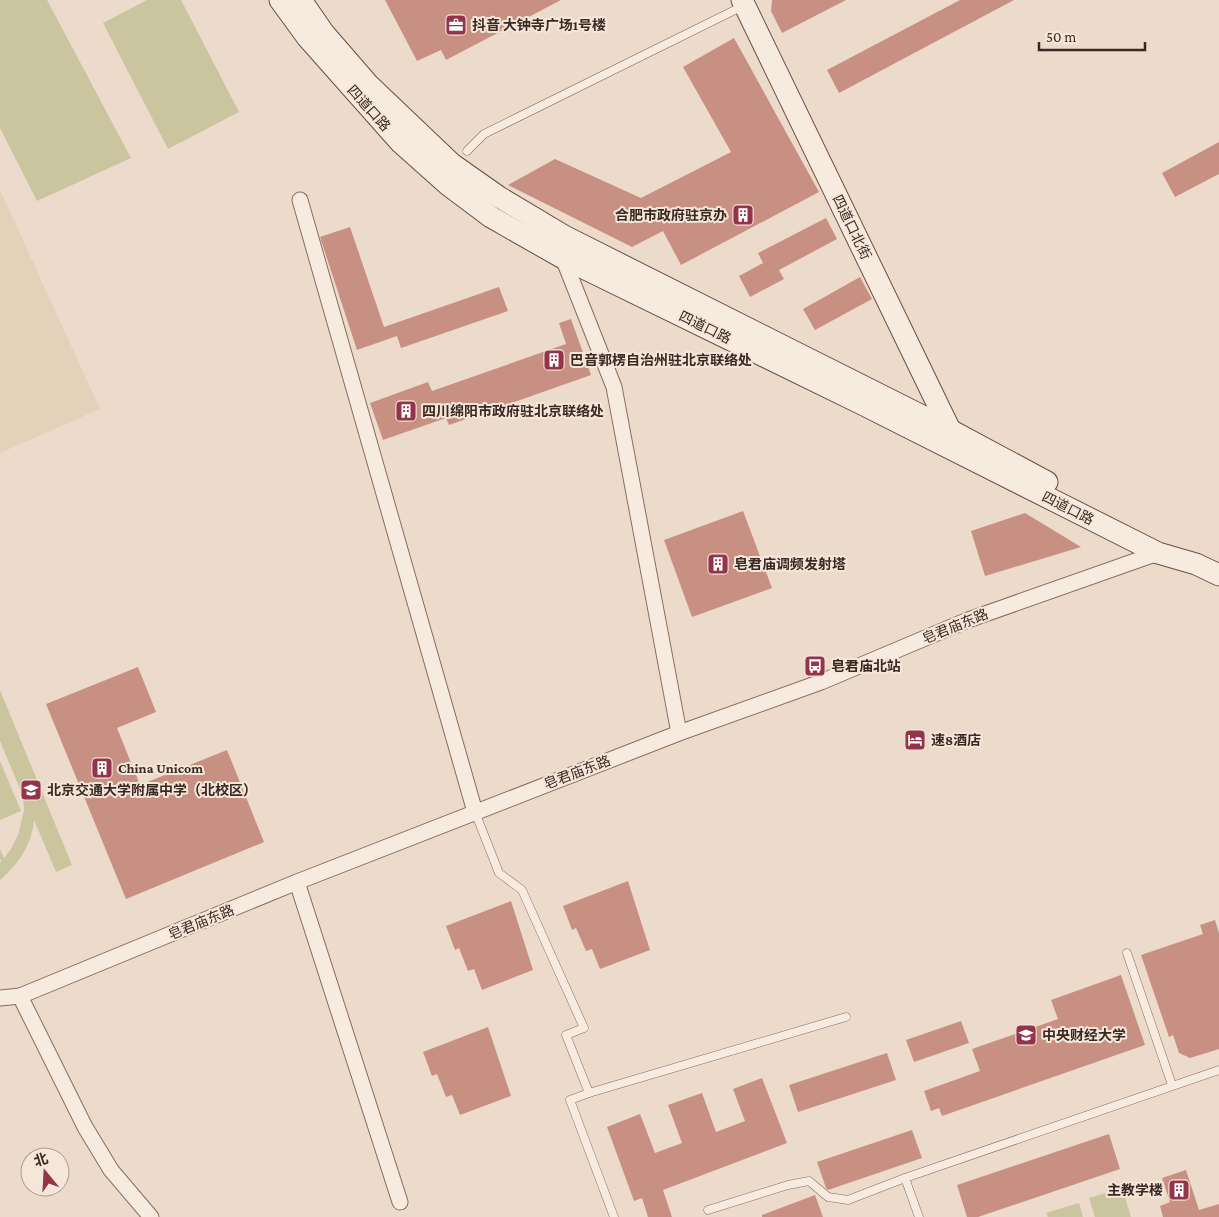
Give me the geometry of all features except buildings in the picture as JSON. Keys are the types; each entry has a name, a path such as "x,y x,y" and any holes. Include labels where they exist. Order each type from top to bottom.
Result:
{"street":[{"name":"四道口路","path":"280,0 332,66 401,143 423,164 491,217 563,258 1158,553 1196,564"},
{"name":"四道口路","path":"301,0 323,32 368,84 452,164 492,193 566,237 950,430 1164,542 1196,564 1219,575"},
{"name":"四道口北街","path":"743,3 962,455"},
{"path":"300,200 475,812"},
{"path":"563,258 614,387 679,733"},
{"name":"皂君庙东路","path":"0,998 20,996 297,882 679,733 821,682 968,620 1158,553"},
{"path":"297,882 400,1202"},
{"path":"20,996 85,1127 111,1170 151,1217"}],"lane":[{"path":"467,151 484,134 743,3"},
{"path":"475,812 499,873 522,890 584,1028 566,1035 590,1093"},
{"path":"1127,953 1172,1085"},
{"path":"614,1217 570,1100 846,1017"},
{"path":"708,1210 788,1185 809,1181 828,1197 848,1200 905,1178 1219,1070"},
{"path":"905,1178 919,1217"}],"shaded area":[{"path":"0,0 47,0 131,158 37,201 0,128"},
{"path":"147,0 181,0 239,112 168,149 103,23"},
{"path":"0,190 100,409 0,453"},
{"path":"0,690 72,865 56,872 34,820 31,837 23,853 0,880 0,862 2,860 0,860 0,849 4,858 18,835 24,810 23,796 0,741"},
{"path":"0,761 21,811 0,820"},
{"path":"1122,1188 1131,1217 1095,1217 1089,1198"},
{"path":"1079,1203 1083,1217 1048,1217 1046,1213"}],"place":[{"name":"抖音 大钟寺广场1号楼","path":"456,25"},
{"name":"合肥市政府驻京办","path":"743,215"},
{"name":"巴音郭楞自治州驻北京联络处","path":"554,360"},
{"name":"四川绵阳市政府驻北京联络处","path":"406,411"},
{"name":"皂君庙调频发射塔","path":"718,564"},
{"name":"皂君庙北站","path":"815,666"},
{"name":"速8酒店","path":"915,740"},
{"name":"China Unicom","path":"102,768"},
{"name":"北京交通大学附属中学（北校区）","path":"31,790"},
{"name":"中央财经大学","path":"1026,1035"},
{"name":"主教学楼","path":"1179,1190"}]}
